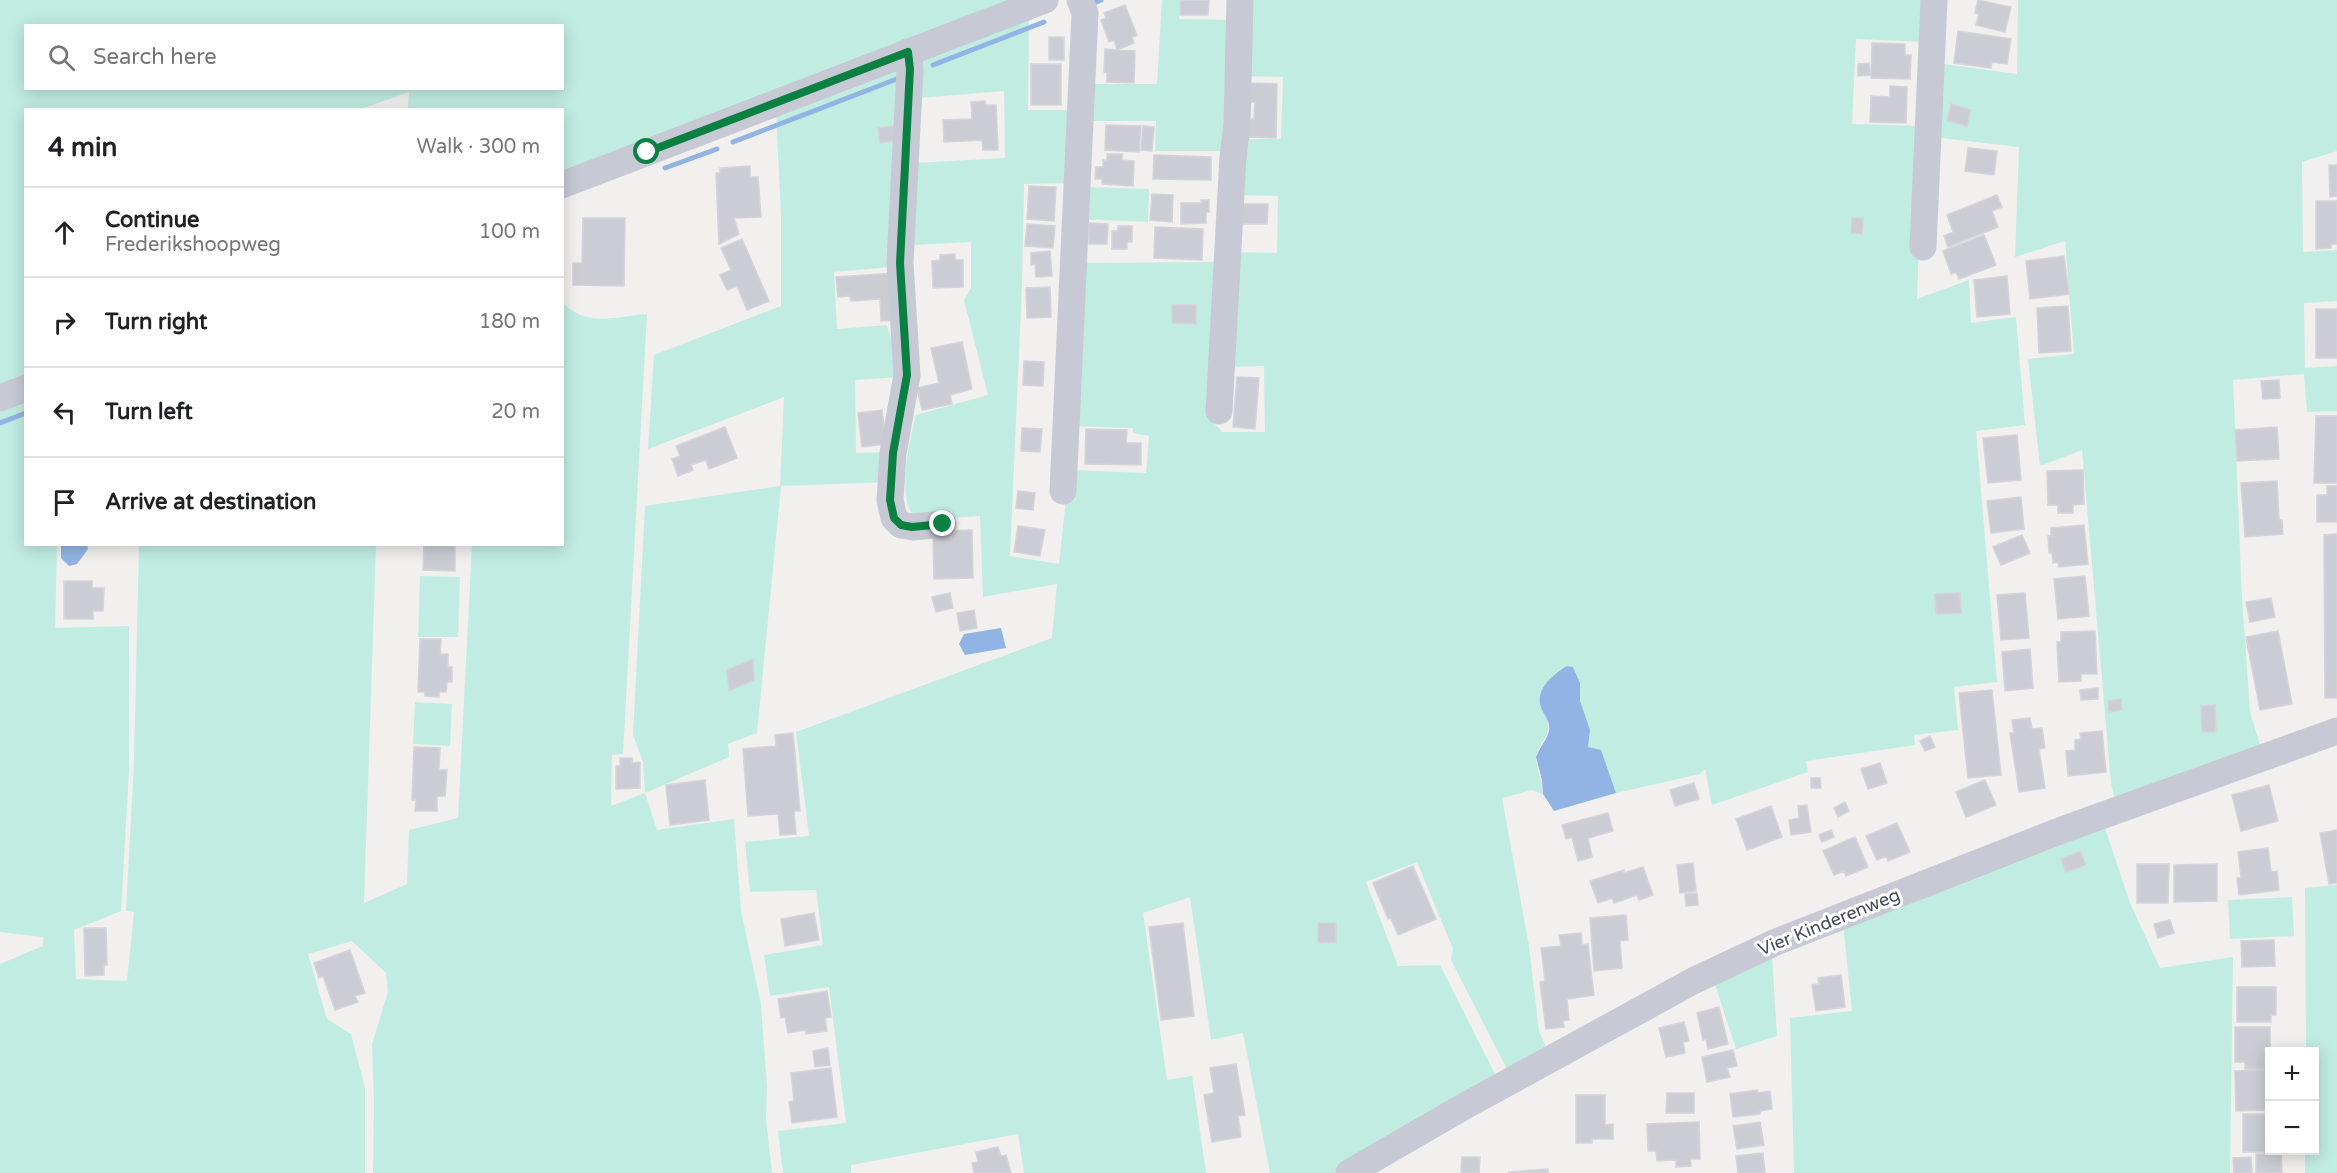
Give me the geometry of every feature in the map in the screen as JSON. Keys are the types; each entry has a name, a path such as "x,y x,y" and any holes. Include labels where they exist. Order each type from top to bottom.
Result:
{"street":[{"path":"564,183 1045,0"},
{"path":"1063,491 1084,13 1080,0"},
{"path":"1219,411 1233,157 1237,125 1240,0"},
{"path":"1923,247 1934,0"},
{"path":"908,52 910,69 900,263 907,375 893,453 890,500 894,518 901,525 912,527 943,524"},
{"path":"0,398 24,389"},
{"name":"Vier Kinderenweg","path":"1349,1173 1463,1107 1694,981 1776,942 2061,830 2337,730"}],"green space":[{"path":"0,0 1014,0 564,174 564,108 408,108 409,92 364,108 24,108 24,380 0,389"},
{"path":"1162,0 1179,0 1179,19 1235,20 1230,151 1155,151 1156,121 1090,121 1090,84 1157,84"},
{"path":"1246,0 1929,0 1927,42 1856,39 1852,124 1923,126 1917,299 1969,280 1971,323 2016,317 2025,425 1976,431 1997,682 1954,687 1958,730 1914,735 1915,745 1806,761 1808,772 1712,805 1705,769 1700,774 1616,793 1601,751 1587,747 1588,726 1581,707 1578,680 1573,667 1567,666 1548,683 1541,694 1541,706 1548,725 1546,736 1536,758 1543,794 1532,790 1502,798 1529,946 1539,1031 1549,1054 1510,1075 1451,960 1453,949 1417,862 1366,882 1398,966 1440,965 1499,1082 1338,1173 1270,1173 1243,1033 1211,1040 1190,897 1143,913 1167,1080 1192,1076 1206,1173 1024,1173 1018,1134 851,1165 851,1173 783,1173 778,1131 846,1123 829,987 770,996 764,955 823,945 816,890 750,892 745,842 809,836 796,732 1052,638 1057,584 983,597 980,516 918,520 911,512 907,500 906,470 916,415 988,395 964,300 971,288 971,242 913,245 915,163 1005,158 1004,91 919,98 920,60 1029,14 1028,110 1075,110 1072,183 1024,184 1010,556 1059,564 1069,470 1146,473 1149,436 1133,433 1133,428 1072,426 1081,263 1220,262 1213,422 1222,432 1265,432 1264,366 1226,367 1232,252 1277,253 1278,196 1236,195 1240,139 1281,139 1283,77 1243,76"},
{"path":"2018,0 2337,0 2337,151 2302,162 2303,252 2337,250 2337,301 2304,303 2305,368 2337,366 2337,411 2307,412 2304,374 2233,380 2242,599 2250,712 2261,748 2115,801 2111,783 2082,450 2040,466 2028,359 2074,354 2065,241 2015,257 2019,147 1932,137 1936,63 2017,74"},
{"path":"900,64 903,266 834,272 837,329 887,325 902,377 855,380 856,453 891,452 891,482 781,486 757,733 728,744 729,757 645,793 643,762 633,735 645,506 780,486 784,397 648,449 654,355 781,306 781,215 776,112"},
{"path":"1082,187 1149,189 1148,222 1081,219"},
{"path":"564,304 581,315 592,318 647,314 623,754 612,755 611,806 645,793 657,830 734,819 741,911 761,1004 767,1086 766,1119 772,1173 373,1173 372,1044 388,992 386,973 352,941 308,954 327,1019 351,1034 365,1088 365,1173 0,1173 0,964 43,946 43,937 0,932 0,406 24,397 24,546 57,546 55,628 129,626 129,770 121,911 74,930 76,979 127,981 134,912 126,911 134,761 139,546 376,546 364,903 407,884 409,830 458,818 472,546 564,546"},
{"path":"420,576 460,577 458,637 418,637"},
{"path":"415,702 452,704 450,746 413,744"},
{"path":"2104,825 2130,903 2160,968 2233,957 2230,1173 1794,1173 1790,1018 1852,1011 1843,924"},
{"path":"2337,885 2337,1173 2305,1173 2305,1155 2319,1155 2319,1047 2306,1047 2305,888"},
{"path":"2292,897 2294,936 2230,939 2228,900"},
{"path":"1772,955 1777,1036 1736,1049 1714,981"}],"water":[{"path":"61,546 87,546 88,549 77,564 69,566 61,558"},
{"path":"1001,628 1006,648 965,655 959,644 964,634"},
{"path":"1567,666 1573,667 1580,683 1580,701 1590,730 1588,747 1601,750 1616,793 1554,811 1543,794 1536,757 1549,731 1548,720 1541,707 1540,698 1548,681"}],"building":[{"path":"1180,0 1209,0 1208,15 1180,15"},
{"path":"1978,0 2011,7 2005,32 1976,25 1979,14 1975,13"},
{"path":"1125,5 1137,35 1132,37 1134,43 1117,50 1114,40 1109,42 1101,20 1106,18 1104,13"},
{"path":"1958,31 2011,39 2007,64 1992,62 1991,68 1954,63"},
{"path":"1049,37 1064,37 1064,60 1049,60"},
{"path":"1872,43 1905,44 1905,55 1911,55 1910,79 1871,78"},
{"path":"1105,49 1135,51 1134,83 1107,82 1107,73 1104,72"},
{"path":"1869,63 1870,75 1858,76 1858,64"},
{"path":"1031,64 1061,64 1061,105 1031,105"},
{"path":"1250,83 1277,84 1276,138 1246,137 1247,119 1254,119 1255,102 1249,102"},
{"path":"1890,86 1907,87 1906,123 1870,122 1871,96 1890,97"},
{"path":"985,101 985,105 996,105 998,150 983,150 982,140 944,142 943,120 972,119 971,102"},
{"path":"1951,104 1971,110 1967,126 1947,121"},
{"path":"896,125 898,140 880,143 878,128"},
{"path":"1106,125 1141,126 1139,152 1105,150"},
{"path":"1143,126 1154,127 1152,151 1141,150"},
{"path":"1968,148 1997,151 1994,175 1965,171"},
{"path":"1107,154 1122,154 1122,160 1134,161 1133,186 1102,184 1102,179 1095,179 1096,167 1103,167 1103,160 1107,160"},
{"path":"1154,155 1211,157 1211,180 1153,179"},
{"path":"2329,165 2337,165 2337,196 2330,197"},
{"path":"750,166 750,177 758,177 761,217 734,218 739,234 719,244 716,173 720,173 720,168"},
{"path":"1029,186 1056,187 1054,221 1027,219"},
{"path":"1152,194 1173,195 1172,222 1150,220"},
{"path":"1997,195 2002,207 1992,211 1998,227 1948,247 1944,236 1953,232 1947,215"},
{"path":"1201,200 1209,200 1206,223 1181,224 1181,203 1202,203"},
{"path":"2316,201 2337,201 2337,244 2331,244 2331,248 2316,249"},
{"path":"1242,204 1268,204 1267,224 1242,224"},
{"path":"583,218 625,218 624,286 573,285 573,263 582,263"},
{"path":"1852,218 1863,218 1862,234 1851,233"},
{"path":"1089,223 1108,224 1107,244 1089,244"},
{"path":"1027,224 1055,226 1053,248 1025,246"},
{"path":"1118,226 1132,226 1132,242 1127,242 1127,249 1112,249 1112,231 1118,231"},
{"path":"1155,227 1203,229 1202,260 1154,258"},
{"path":"1984,235 1996,265 1959,279 1956,272 1951,274 1943,251"},
{"path":"742,239 769,301 747,310 737,286 727,290 720,275 731,270 721,248"},
{"path":"1050,251 1052,276 1036,277 1035,264 1031,265 1031,253"},
{"path":"955,254 955,260 963,260 963,287 933,288 932,261 940,260 940,255"},
{"path":"2064,256 2069,294 2030,299 2026,261"},
{"path":"896,273 899,320 881,321 880,299 851,301 850,296 838,297 836,277"},
{"path":"2007,276 2010,314 1977,317 1974,280"},
{"path":"1050,287 1051,317 1027,318 1026,288"},
{"path":"1172,305 1196,305 1196,324 1172,323"},
{"path":"2068,306 2071,351 2039,353 2037,308"},
{"path":"2316,309 2337,309 2337,358 2316,358"},
{"path":"962,342 972,389 950,395 952,404 922,410 917,388 939,383 931,348"},
{"path":"1024,361 1044,362 1043,386 1023,385"},
{"path":"1237,377 1259,378 1255,429 1233,427"},
{"path":"2279,380 2280,398 2263,399 2261,381"},
{"path":"882,410 886,444 862,447 858,413"},
{"path":"2316,416 2337,416 2337,483 2314,483"},
{"path":"725,427 737,458 709,469 706,460 691,465 693,470 678,476 672,459 680,456 676,446"},
{"path":"2277,427 2279,459 2237,461 2235,430"},
{"path":"1022,428 1042,429 1040,452 1021,451"},
{"path":"1086,429 1127,430 1126,443 1141,443 1141,465 1085,464"},
{"path":"2017,435 2021,480 1988,483 1983,438"},
{"path":"2083,470 2084,504 2073,505 2073,513 2058,513 2058,505 2048,505 2047,471"},
{"path":"2277,481 2279,520 2282,520 2283,534 2245,537 2241,483"},
{"path":"2327,486 2337,486 2337,522 2317,522 2317,495 2327,495"},
{"path":"1018,491 1035,493 1033,510 1016,508"},
{"path":"2021,497 2024,529 1991,533 1987,501"},
{"path":"2084,525 2088,564 2059,567 2058,562 2053,563 2052,553 2049,553 2048,536 2051,536 2051,528"},
{"path":"1018,526 1045,530 1040,556 1014,552"},
{"path":"972,530 973,578 934,579 933,538 944,531"},
{"path":"2337,534 2337,698 2325,698 2324,535"},
{"path":"2022,535 2030,553 2001,565 1993,547"},
{"path":"424,546 455,546 455,571 423,570"},
{"path":"2085,576 2089,616 2058,619 2054,579"},
{"path":"64,581 92,581 92,588 104,588 103,611 93,611 93,619 64,619"},
{"path":"950,593 953,608 936,612 932,597"},
{"path":"1960,593 1961,613 1936,614 1935,594"},
{"path":"2025,593 2029,638 2001,640 1997,595"},
{"path":"2271,598 2275,617 2250,622 2246,602"},
{"path":"974,610 977,628 960,631 957,613"},
{"path":"2095,631 2097,674 2081,674 2081,681 2059,682 2057,642 2061,642 2061,632"},
{"path":"2278,631 2292,704 2260,710 2246,637"},
{"path":"420,639 441,639 440,654 448,654 448,667 452,667 452,682 447,682 446,692 439,692 439,697 425,696 425,692 418,692"},
{"path":"2030,649 2033,688 2005,691 2002,652"},
{"path":"753,659 754,680 729,691 727,670"},
{"path":"2098,688 2098,699 2081,700 2080,690"},
{"path":"1992,690 2001,775 1968,778 1959,693"},
{"path":"2121,699 2122,710 2109,712 2108,701"},
{"path":"2215,705 2216,732 2202,732 2201,706"},
{"path":"2030,718 2032,729 2042,728 2045,748 2039,749 2045,788 2019,792 2010,733 2014,733 2012,720"},
{"path":"2102,731 2106,772 2068,776 2066,751 2075,750 2075,740 2081,739 2080,733"},
{"path":"793,733 800,811 794,811 796,834 780,835 778,814 748,816 743,749 776,746 775,735"},
{"path":"1930,736 1935,747 1925,751 1920,741"},
{"path":"414,747 440,748 439,770 447,770 445,796 437,796 437,811 415,811 416,800 412,800"},
{"path":"620,758 632,758 632,763 640,762 640,788 616,789 616,766 620,766"},
{"path":"1880,763 1887,783 1868,789 1861,769"},
{"path":"1811,778 1820,778 1821,788 1811,788"},
{"path":"705,780 709,820 670,825 666,785"},
{"path":"1985,780 1996,805 1966,817 1956,792"},
{"path":"1694,783 1699,799 1675,806 1670,790"},
{"path":"2269,785 2278,821 2241,831 2232,795"},
{"path":"1845,802 1849,811 1838,817 1834,808"},
{"path":"1807,805 1811,832 1791,835 1789,820 1799,818 1798,806"},
{"path":"1771,806 1782,837 1747,850 1736,819"},
{"path":"1608,813 1613,831 1588,838 1592,857 1578,861 1572,837 1566,839 1562,825"},
{"path":"1897,823 1910,852 1888,861 1886,856 1877,860 1866,836"},
{"path":"1831,830 1834,837 1822,842 1819,835"},
{"path":"2337,830 2337,883 2329,884 2320,833"},
{"path":"1855,837 1868,867 1846,876 1844,871 1834,875 1823,851"},
{"path":"2268,848 2271,872 2277,871 2279,890 2239,895 2237,878 2241,878 2238,852"},
{"path":"2080,851 2086,865 2066,872 2061,859"},
{"path":"1693,863 1696,891 1680,893 1677,865"},
{"path":"2137,864 2169,864 2168,903 2137,903"},
{"path":"2217,864 2217,901 2174,902 2174,865"},
{"path":"1413,866 1436,919 1398,935 1391,918 1388,919 1373,883"},
{"path":"1643,867 1653,895 1639,900 1637,895 1614,903 1612,898 1598,903 1590,881 1624,870 1624,873"},
{"path":"1697,893 1698,905 1686,906 1685,894"},
{"path":"814,913 819,940 785,946 781,919"},
{"path":"1626,915 1628,940 1620,941 1622,968 1594,971 1590,918"},
{"path":"2170,920 2174,933 2158,938 2154,924"},
{"path":"1183,923 1194,1016 1161,1020 1149,927"},
{"path":"1318,923 1336,923 1336,942 1318,943"},
{"path":"84,928 106,928 107,965 104,965 104,975 85,976"},
{"path":"1581,933 1582,945 1588,944 1594,995 1567,999 1569,1020 1563,1021 1564,1027 1546,1029 1540,982 1545,981 1541,948 1561,946 1559,935"},
{"path":"2274,940 2275,966 2242,967 2241,941"},
{"path":"350,950 365,993 355,996 358,1002 335,1010 323,976 319,978 314,963"},
{"path":"1841,975 1845,1007 1816,1011 1812,985 1819,984 1818,978"},
{"path":"2237,987 2276,987 2276,1015 2271,1015 2271,1022 2237,1022"},
{"path":"827,991 831,1017 825,1018 827,1031 806,1034 806,1030 788,1033 785,1017 781,1018 778,999"},
{"path":"1719,1007 1728,1044 1708,1049 1706,1039 1703,1040 1697,1013"},
{"path":"1684,1022 1689,1041 1683,1042 1685,1053 1666,1057 1659,1028"},
{"path":"2235,1027 2270,1027 2270,1047 2265,1047 2265,1069 2245,1069 2245,1062 2235,1062"},
{"path":"828,1048 830,1065 815,1067 813,1051"},
{"path":"1733,1050 1737,1066 1727,1068 1730,1077 1707,1082 1702,1057"},
{"path":"1236,1064 1245,1115 1238,1116 1241,1137 1212,1142 1204,1095 1214,1093 1210,1068"},
{"path":"831,1068 837,1117 792,1123 789,1102 794,1101 791,1073"},
{"path":"2265,1070 2265,1110 2236,1111 2235,1071"},
{"path":"1757,1090 1758,1093 1770,1091 1772,1109 1760,1111 1760,1114 1733,1117 1730,1094"},
{"path":"1667,1093 1694,1093 1694,1113 1666,1113"},
{"path":"1576,1095 1605,1095 1605,1125 1613,1124 1613,1139 1592,1139 1592,1143 1576,1143"},
{"path":"2243,1114 2265,1114 2265,1152 2243,1152"},
{"path":"1699,1122 1700,1159 1690,1159 1691,1166 1676,1167 1676,1160 1657,1161 1656,1151 1648,1151 1647,1124"},
{"path":"1760,1122 1764,1145 1737,1149 1733,1126"},
{"path":"998,1147 1001,1156 1006,1155 1011,1173 974,1173 972,1163 978,1162 976,1152"},
{"path":"1763,1153 1765,1173 1738,1173 1736,1156"},
{"path":"2256,1154 2281,1155 2282,1173 2256,1173"},
{"path":"1462,1157 1480,1157 1479,1173 1461,1173"},
{"path":"2251,1157 2252,1173 2234,1173 2233,1158"},
{"path":"1548,1169 1548,1173 1509,1173 1509,1172"}],"waterway":[{"path":"1094,3 1101,0"},
{"path":"933,65 1044,22"},
{"path":"733,142 902,77"},
{"path":"665,168 717,149"},
{"path":"0,423 24,414"}],"route":[{"path":"647,152 908,52 910,69 900,263 907,375 893,453 890,500 894,518 901,525 912,527 943,524"}]}
